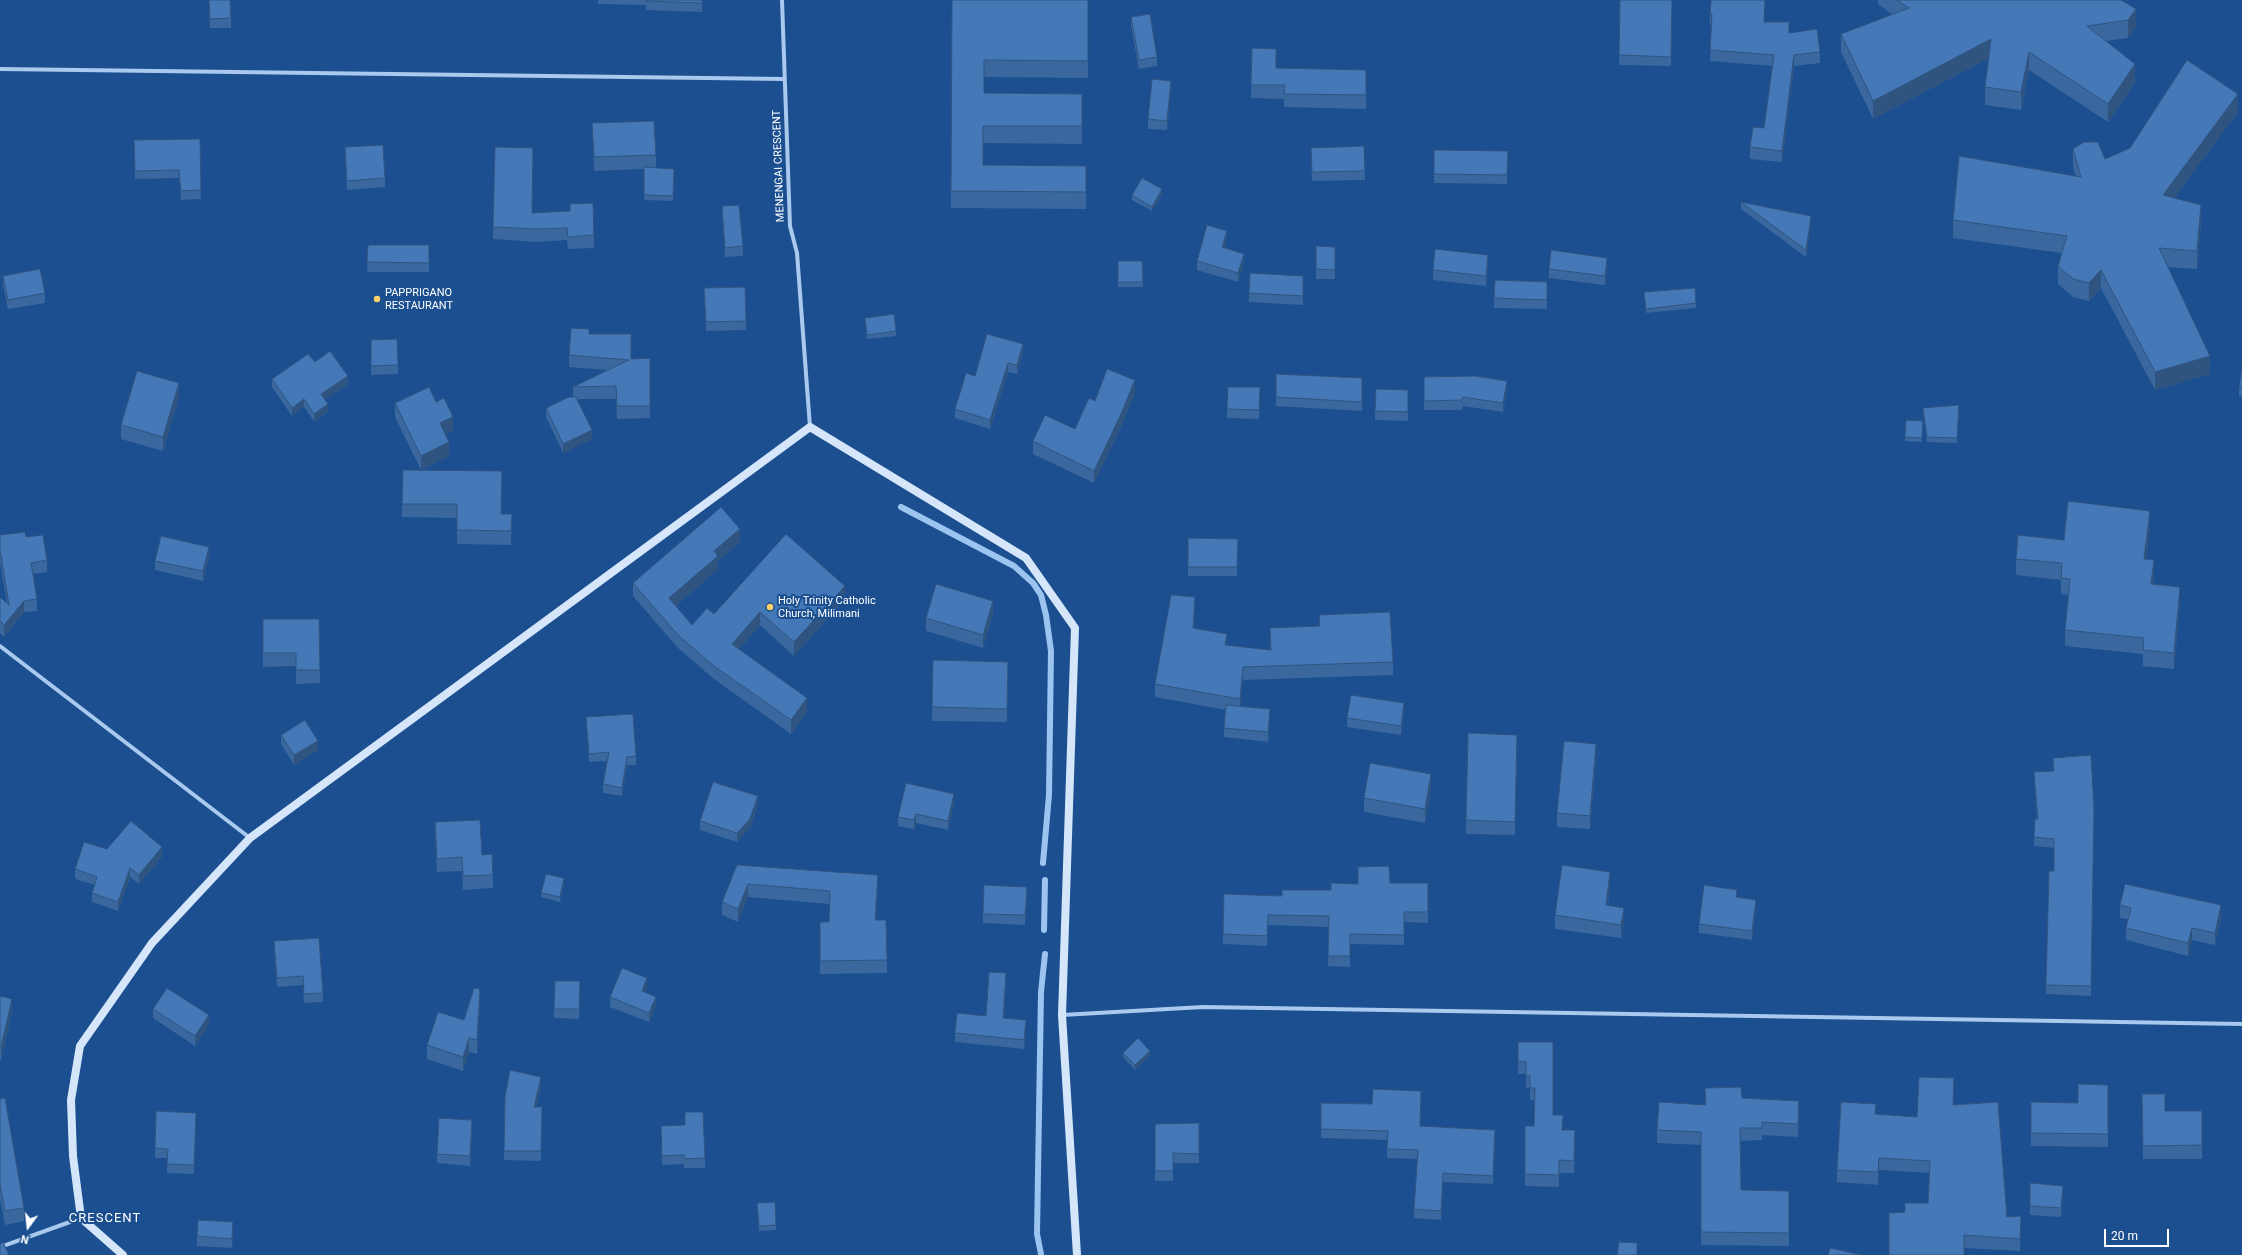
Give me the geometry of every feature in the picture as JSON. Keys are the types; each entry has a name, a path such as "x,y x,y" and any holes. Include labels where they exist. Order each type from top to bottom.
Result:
{"street":[{"name":"MENENGAI CRESCENT","path":"782,0 790,226 797,253 810,427"},
{"path":"0,69 784,79"},
{"path":"123,1255 81,1218 73,1156 71,1100 80,1046 152,943 250,838 810,427 1026,558 1075,628 1062,1015 1077,1255"},
{"path":"0,646 250,838"},
{"path":"1062,1015 1203,1007 2242,1024"},
{"path":"0,1247 81,1218"}],"building":[{"path":"209,0 230,0 231,18 210,19"},
{"path":"702,0 702,3 646,1"},
{"path":"952,0 1088,0 1088,61 984,60 984,93 1082,94 1082,126 983,126 983,165 1086,166 1086,192 951,191"},
{"path":"1620,0 1672,0 1671,57 1619,55"},
{"path":"1711,0 1765,0 1764,22 1789,22 1789,33 1817,29 1820,52 1794,55 1782,151 1750,147 1753,127 1764,128 1774,55 1710,50 1712,14 1710,14"},
{"path":"1897,0 2121,0 2136,9 2128,20 2087,26 2135,64 2108,104 2029,52 2021,92 1985,87 1991,39 1873,101 1841,34 1909,8"},
{"path":"1150,14 1157,57 1139,60 1131,17"},
{"path":"1252,48 1276,49 1276,68 1366,70 1366,95 1284,94 1285,85 1251,85"},
{"path":"2187,60 2238,94 2163,195 2201,205 2197,251 2159,248 2210,356 2155,372 2101,270 2089,283 2073,279 2058,266 2067,236 1953,220 1959,156 2081,177 2073,149 2084,142 2098,142 2105,159 2130,148"},
{"path":"1152,79 1171,81 1167,121 1148,119"},
{"path":"654,121 656,155 594,157 592,123"},
{"path":"200,139 201,190 181,191 179,170 135,171 134,140"},
{"path":"383,145 385,178 347,181 345,147"},
{"path":"1364,146 1365,171 1312,172 1311,148"},
{"path":"495,147 533,148 532,213 570,211 570,204 593,203 594,235 568,237 567,228 537,229 493,227"},
{"path":"1434,150 1508,151 1507,175 1434,174"},
{"path":"644,167 674,169 673,196 644,195"},
{"path":"1142,178 1162,189 1152,207 1132,195"},
{"path":"1741,202 1811,216 1806,250"},
{"path":"739,205 743,246 725,248 722,206"},
{"path":"1207,225 1227,231 1222,247 1244,254 1238,273 1197,261"},
{"path":"368,245 429,245 429,263 367,262"},
{"path":"1316,246 1335,247 1335,270 1316,269"},
{"path":"1435,249 1488,255 1486,276 1433,270"},
{"path":"1551,250 1607,258 1605,276 1549,269"},
{"path":"1118,261 1142,261 1143,282 1118,282"},
{"path":"40,269 45,293 8,300 3,276"},
{"path":"1250,273 1303,276 1303,296 1249,293"},
{"path":"1495,280 1547,282 1547,300 1494,298"},
{"path":"745,287 746,321 706,322 704,288"},
{"path":"1695,288 1696,303 1646,309 1644,292"},
{"path":"894,314 896,331 867,335 865,318"},
{"path":"571,328 589,329 589,334 631,334 631,359 650,358 650,406 617,406 616,386 573,387 629,360 569,355"},
{"path":"987,334 1023,344 1017,365 1008,363 990,420 955,409 966,373 975,376"},
{"path":"397,339 398,365 371,366 371,340"},
{"path":"330,351 348,376 321,394 328,404 314,414 304,399 292,408 272,379 308,354 315,362"},
{"path":"2242,366 2242,387 2239,387"},
{"path":"1107,369 1135,380 1121,414 1094,471 1033,441 1045,415 1075,429 1089,398 1095,401"},
{"path":"137,371 179,383 163,437 121,425"},
{"path":"1276,374 1362,378 1362,402 1276,397"},
{"path":"1475,376 1507,381 1503,403 1463,397 1462,400 1424,401 1424,377"},
{"path":"429,387 436,402 444,398 453,417 440,423 449,442 421,456 395,403"},
{"path":"1228,387 1260,387 1259,410 1227,409"},
{"path":"1376,389 1408,390 1408,412 1375,411"},
{"path":"569,397 576,397 592,430 563,444 546,408"},
{"path":"1959,405 1957,438 1927,437 1923,408"},
{"path":"1906,420 1923,421 1922,438 1905,437"},
{"path":"403,470 502,471 501,514 512,514 511,531 457,530 457,504 402,504"},
{"path":"2068,501 2150,511 2144,559 2154,560 2151,584 2180,587 2174,653 2143,650 2144,638 2065,630 2070,579 2061,578 2062,563 2016,559 2018,535 2064,540"},
{"path":"721,507 740,529 714,551 718,556 669,598 692,625 707,608 714,614 786,534 845,586 794,642 760,612 732,644 807,698 791,720 714,666 678,635 633,583"},
{"path":"25,532 26,537 43,535 47,560 31,563 37,599 24,601 4,625 0,621 0,597 9,605 0,550 0,535"},
{"path":"161,536 209,547 203,571 155,561"},
{"path":"1188,538 1238,539 1237,567 1188,567"},
{"path":"936,584 993,601 983,635 926,618"},
{"path":"1171,595 1195,597 1193,628 1227,634 1225,645 1271,650 1270,628 1320,626 1319,615 1390,612 1393,662 1243,667 1240,699 1155,684"},
{"path":"263,619 319,619 320,670 296,670 296,653 263,653"},
{"path":"933,660 1008,662 1007,709 932,707"},
{"path":"1351,695 1404,703 1401,726 1347,718"},
{"path":"1226,705 1270,709 1268,732 1224,728"},
{"path":"633,714 636,756 627,757 622,788 603,784 609,752 589,754 586,717"},
{"path":"305,720 318,741 294,755 281,735"},
{"path":"1468,733 1517,735 1515,822 1466,820"},
{"path":"1564,741 1596,744 1590,816 1557,813"},
{"path":"2091,755 2094,808 2091,986 2046,985 2049,871 2054,871 2054,839 2034,837 2035,819 2038,819 2034,772 2054,771 2053,758"},
{"path":"1370,763 1431,774 1425,809 1364,798"},
{"path":"713,782 758,796 750,819 737,833 700,821"},
{"path":"906,783 954,794 948,821 916,814 914,820 898,817"},
{"path":"480,820 482,855 492,854 493,875 463,876 462,857 437,859 435,822"},
{"path":"131,821 162,847 139,875 130,868 118,902 92,893 97,877 75,869 84,842 107,849"},
{"path":"737,865 878,875 875,920 886,920 887,960 820,961 820,922 829,922 830,891 748,884 738,909 722,902"},
{"path":"1562,865 1610,872 1606,905 1624,908 1621,925 1555,915"},
{"path":"1389,866 1390,883 1428,883 1428,912 1404,912 1404,935 1350,934 1350,956 1328,956 1329,916 1268,915 1267,936 1223,934 1224,894 1282,896 1282,890 1331,890 1331,883 1358,884 1358,867"},
{"path":"546,874 564,878 560,897 541,893"},
{"path":"2125,884 2221,905 2215,933 2192,928 2188,943 2126,928 2131,908 2120,905"},
{"path":"984,885 1027,887 1025,915 983,914"},
{"path":"1704,885 1737,890 1736,897 1756,900 1752,931 1699,924"},
{"path":"319,938 323,993 304,994 303,976 277,978 274,941"},
{"path":"622,968 647,978 642,991 656,997 649,1013 610,997"},
{"path":"989,972 1006,973 1003,1018 1026,1020 1024,1040 955,1033 957,1013 986,1016"},
{"path":"555,981 580,981 579,1009 554,1009"},
{"path":"167,988 209,1015 195,1036 153,1009"},
{"path":"474,988 480,989 477,1040 469,1038 463,1057 427,1045 438,1012 464,1020"},
{"path":"0,996 12,999 1,1047 0,1046"},
{"path":"1138,1038 1150,1051 1135,1065 1123,1053"},
{"path":"1518,1042 1553,1042 1553,1115 1563,1115 1562,1130 1575,1130 1574,1161 1559,1160 1559,1175 1525,1174 1525,1126 1534,1126 1535,1088 1530,1088 1530,1076 1526,1076 1526,1062 1518,1061"},
{"path":"510,1070 541,1077 534,1107 542,1107 541,1151 504,1151 505,1097"},
{"path":"1919,1077 1954,1078 1953,1105 1998,1102 2007,1217 2021,1216 2020,1239 1964,1235 1964,1255 1889,1255 1889,1213 1905,1212 1905,1203 1928,1203 1930,1161 1879,1158 1878,1172 1837,1170 1841,1102 1876,1104 1875,1114 1917,1117"},
{"path":"2078,1084 2108,1085 2108,1134 2031,1133 2031,1102 2078,1103"},
{"path":"1741,1087 1742,1098 1799,1101 1798,1124 1762,1122 1762,1128 1740,1128 1741,1190 1789,1191 1789,1233 1701,1232 1701,1132 1657,1130 1659,1102 1706,1105 1705,1088"},
{"path":"1373,1089 1421,1091 1420,1126 1495,1130 1493,1176 1443,1173 1441,1211 1414,1209 1418,1150 1387,1149 1388,1131 1321,1129 1321,1103 1372,1104"},
{"path":"2142,1094 2165,1094 2165,1111 2202,1111 2202,1145 2143,1146"},
{"path":"5,1098 24,1208 5,1211 0,1184 0,1099"},
{"path":"156,1111 196,1113 194,1165 167,1164 168,1149 155,1148"},
{"path":"685,1112 703,1112 705,1158 684,1159 684,1155 662,1156 661,1126 685,1125"},
{"path":"439,1118 472,1120 470,1156 437,1154"},
{"path":"1199,1123 1199,1154 1173,1153 1173,1171 1155,1171 1155,1124"},
{"path":"2030,1183 2063,1186 2061,1208 2030,1206"},
{"path":"775,1202 776,1225 759,1226 757,1203"},
{"path":"198,1220 233,1222 232,1239 197,1236"},
{"path":"3,1242 9,1255 0,1255 0,1244"},
{"path":"1619,1242 1637,1243 1637,1255 1617,1255"},
{"path":"1830,1248 1862,1255 1828,1255"}],"waterway":[{"path":"901,507 1014,566 1033,583 1041,595 1046,615 1051,651 1049,795 1043,863"},
{"path":"1044,930 1045,880"},
{"path":"1041,1254 1037,1234 1041,992 1045,954"}],"place":[{"name":"PAPPRIGANO RESTAURANT","path":"377,299"},
{"name":"Holy Trinity Catholic Church, Milimani","path":"770,607"}],"district":[{"name":"CRESCENT","path":"105,1219"}]}
